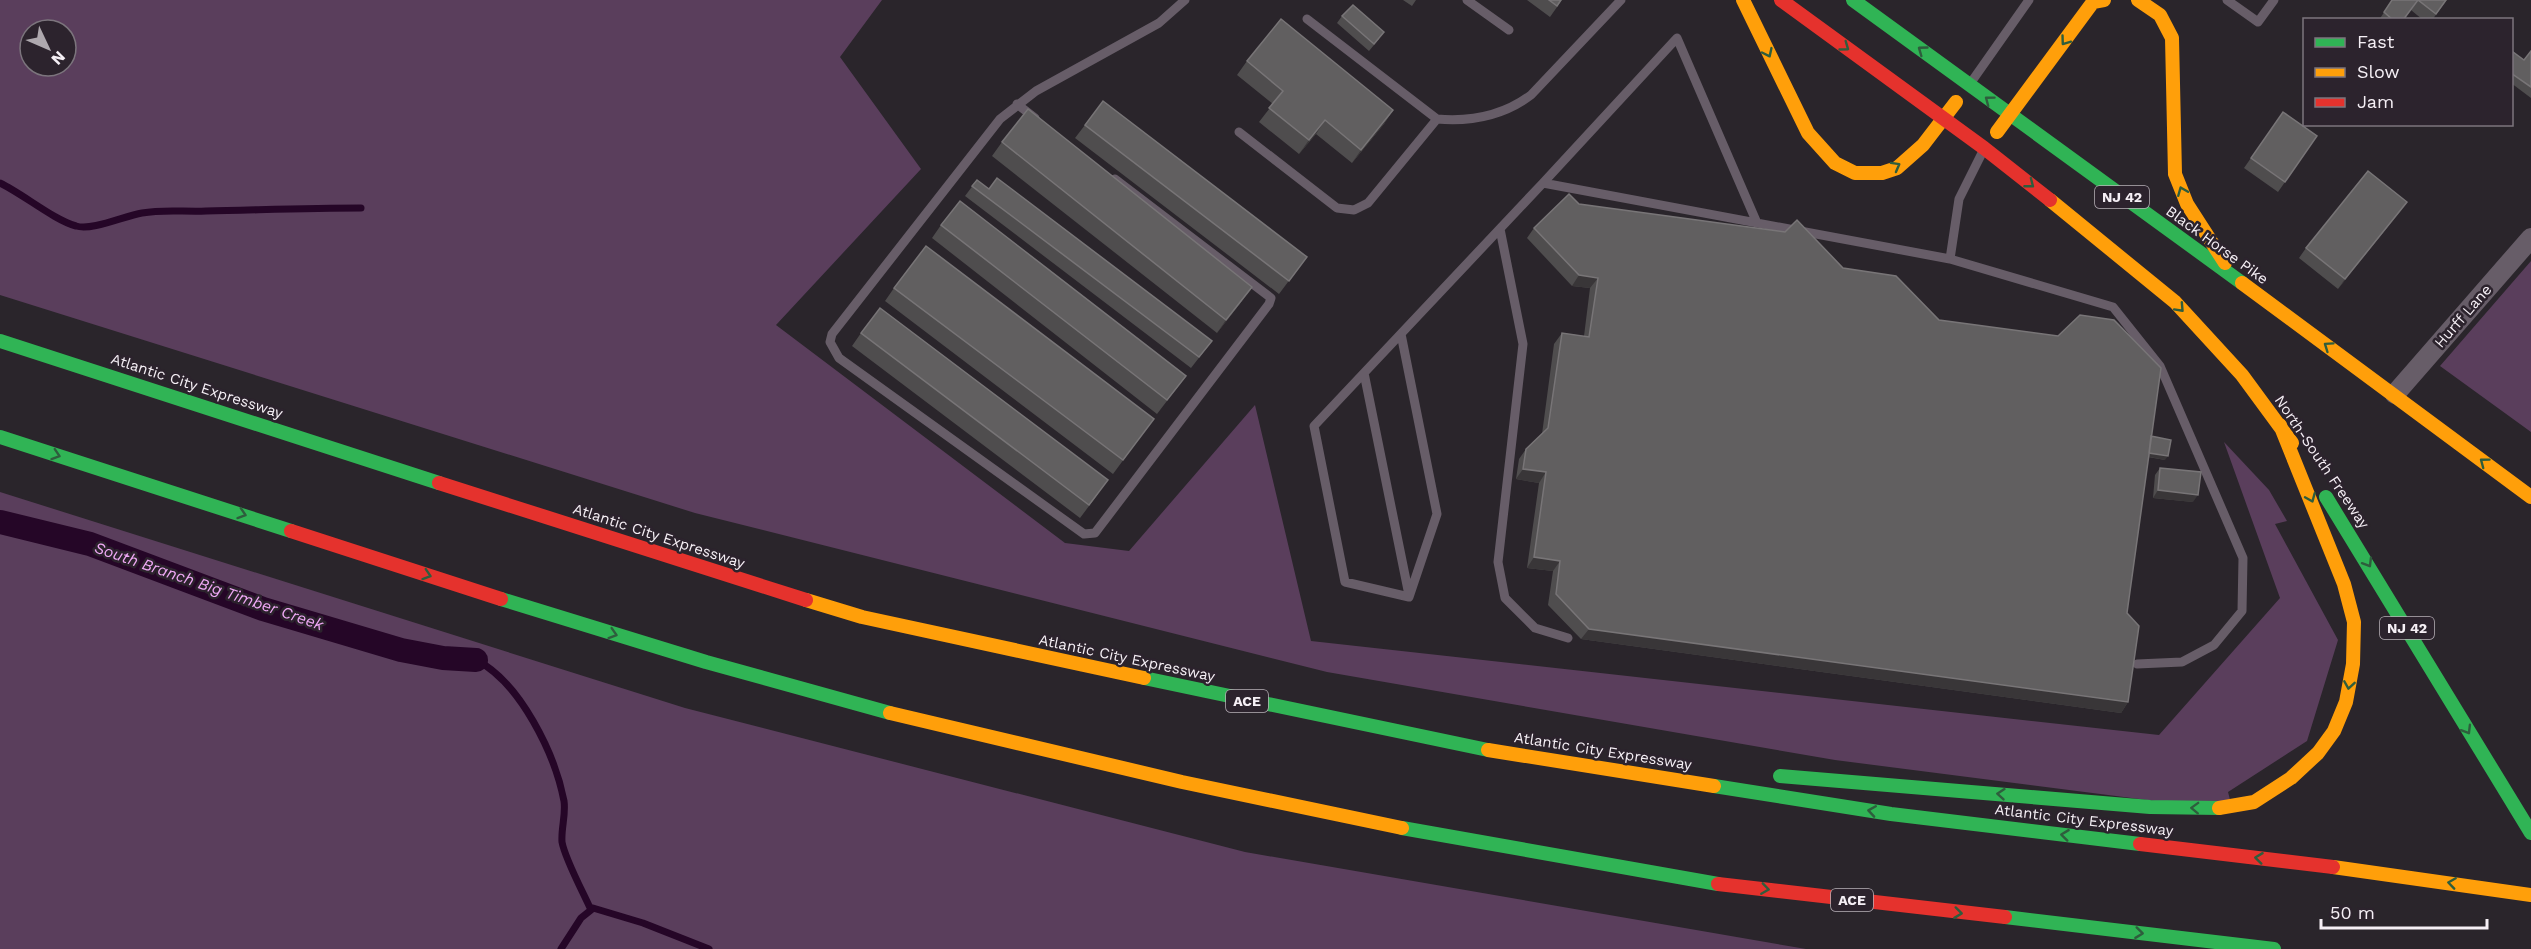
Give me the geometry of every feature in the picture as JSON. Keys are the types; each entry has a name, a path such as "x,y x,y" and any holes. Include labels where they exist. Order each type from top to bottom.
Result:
{"highway":[{"path":"1743,0 1808,133 1835,164 1855,173 1882,173 1897,168 1923,145 1969,85"},
{"name":"NJ 42","path":"1781,0 1984,148"},
{"name":"Black Horse Pike","path":"1853,0 2395,394 2531,497"},
{"path":"1984,148 2097,1"},
{"path":"2144,1 2166,21 2172,38 2175,174 2187,204 2234,278"},
{"name":"North-South Freeway","path":"1984,148 2099,238 2175,302 2242,375 2280,424 2358,546 2531,833"},
{"name":"Atlantic City Expressway","path":"0,340 664,556 862,617 1462,746 1891,814 2372,872 2531,895"},
{"path":"1770,775 2150,807 2216,809 2254,802 2291,778 2318,753 2334,731 2346,702 2352,664 2354,622 2344,584 2322,525 2280,424"},
{"name":"ACE","path":"0,437 475,591 706,662 908,718 1028,747 1261,799 1540,854 1696,880 2274,949"},
{"path":"1462,746 1687,767"},
{"path":"1998,917 2136,946"}],"street":[{"name":"Hurff Lane","path":"2395,394 2531,238"}],"lane":[{"path":"1109,175 1271,298 1262,314 1095,533 1084,534 839,358 830,342 832,334 992,128 1017,104 1036,91 1159,23 1185,0"},
{"path":"1467,0 1509,30"},
{"path":"1308,20 1437,119 1461,121 1489,116 1514,108 1531,95 1621,0"},
{"path":"1969,85 2029,0"},
{"path":"2228,0 2258,22 2274,0"},
{"path":"1409,597 1345,582 1314,426 1677,38 1756,223"},
{"path":"1017,104 1044,125"},
{"path":"1239,132 1337,208 1354,210 1368,203 1437,119"},
{"path":"1950,259 1959,199 1984,148"},
{"path":"1543,183 1950,259 2113,308 2160,366 2242,558 2242,611 2214,645 2182,662 2137,664"},
{"path":"1500,229 1524,344 1498,562 1505,598 1535,628 1568,639"},
{"path":"1401,334 1437,514 1409,597"},
{"path":"1364,373 1409,597"}],"shaded area":[{"path":"0,0 882,0 840,57 921,169 776,325 1065,543 1129,551 1255,405 1311,641 2159,735 2280,598 2224,442 2269,490 2287,521 2275,524 2338,640 2307,741 2228,792 2233,811 1835,760 1327,672 695,513 0,295"},
{"path":"2531,261 2531,432 2440,366"},
{"path":"0,492 685,708 1245,852 1806,949 0,949"}],"building":[{"path":"1549,0 1561,0 1557,6"},
{"path":"2392,0 2418,0 2404,18 2391,18 2384,12"},
{"path":"2418,0 2446,0 2436,14"},
{"path":"1353,5 1384,32 1374,44 1342,16"},
{"path":"1281,19 1393,110 1361,150 1325,120 1309,140 1269,108 1283,91 1247,61"},
{"path":"2531,51 2531,87 2513,74 2513,52 2524,60"},
{"path":"1103,101 1307,257 1289,281 1085,125"},
{"path":"1028,109 1252,287 1226,320 1002,142"},
{"path":"2283,112 2317,136 2285,182 2251,158"},
{"path":"2368,171 2407,202 2345,279 2306,248"},
{"path":"997,178 1212,341 1199,357 972,186 977,180 989,189"},
{"path":"1569,194 1579,204 1785,232 1797,220 1843,268 1896,276 1939,320 2058,336 2080,315 2114,320 2161,368 2127,613 2139,626 2128,702 1589,629 1556,594 1560,561 1534,557 1546,472 1523,469 1526,449 1548,428 1562,333 1589,337 1598,278 1579,275 1534,228"},
{"path":"960,201 1186,376 1167,400 941,225"},
{"path":"926,246 1154,419 1123,460 894,288"},
{"path":"880,308 1108,480 1089,505 861,333"},
{"path":"2151,436 2171,440 2168,456 2149,453"},
{"path":"2160,468 2201,472 2198,495 2158,490"}],"waterway":[{"path":"0,183 67,223 83,227 158,211 361,208"},
{"name":"South Branch Big Timber Creek","path":"0,522 90,544 263,609 401,650 443,658 476,660"},
{"name":"South Branch Big Timber Creek","path":"476,660 492,670 507,685 521,702 544,742 553,762 564,801 562,842 570,866 591,910"},
{"name":"South Branch Big Timber Creek","path":"591,910 593,908 643,923 709,949"},
{"path":"561,949 581,918 591,910"}],"traffic: fast":[{"path":"1853,0 2242,283"},
{"path":"0,341 439,483"},
{"path":"0,437 291,531"},
{"path":"2326,497 2531,833"},
{"path":"501,599 706,662 890,713"},
{"path":"1144,678 1488,750"},
{"path":"1780,776 2150,807 2219,808"},
{"path":"1714,786 1891,814 2140,844"},
{"path":"1402,828 1718,884"},
{"path":"2005,917 2274,949"}],"traffic: slow":[{"path":"1743,0 1808,133 1835,163 1855,173 1882,173 1897,168 1923,145 1956,102"},
{"path":"1997,132 2093,2 2104,0"},
{"path":"2138,0 2160,15 2172,38 2175,174 2187,204 2225,263"},
{"path":"2050,200 2175,302 2242,375 2292,443"},
{"path":"2242,283 2531,497"},
{"path":"2219,808 2254,802 2291,778 2318,753 2334,731 2346,702 2353,664 2354,622 2344,584 2280,425"},
{"path":"806,600 862,617 1144,678"},
{"path":"890,713 1182,782 1402,828"},
{"path":"1488,750 1714,786"},
{"path":"2333,867 2531,895"}],"traffic: jam":[{"path":"1781,0 1984,148 2050,200"},
{"path":"439,483 806,600"},
{"path":"291,531 501,599"},
{"path":"2140,844 2333,867"},
{"path":"1718,884 2005,917"}]}
